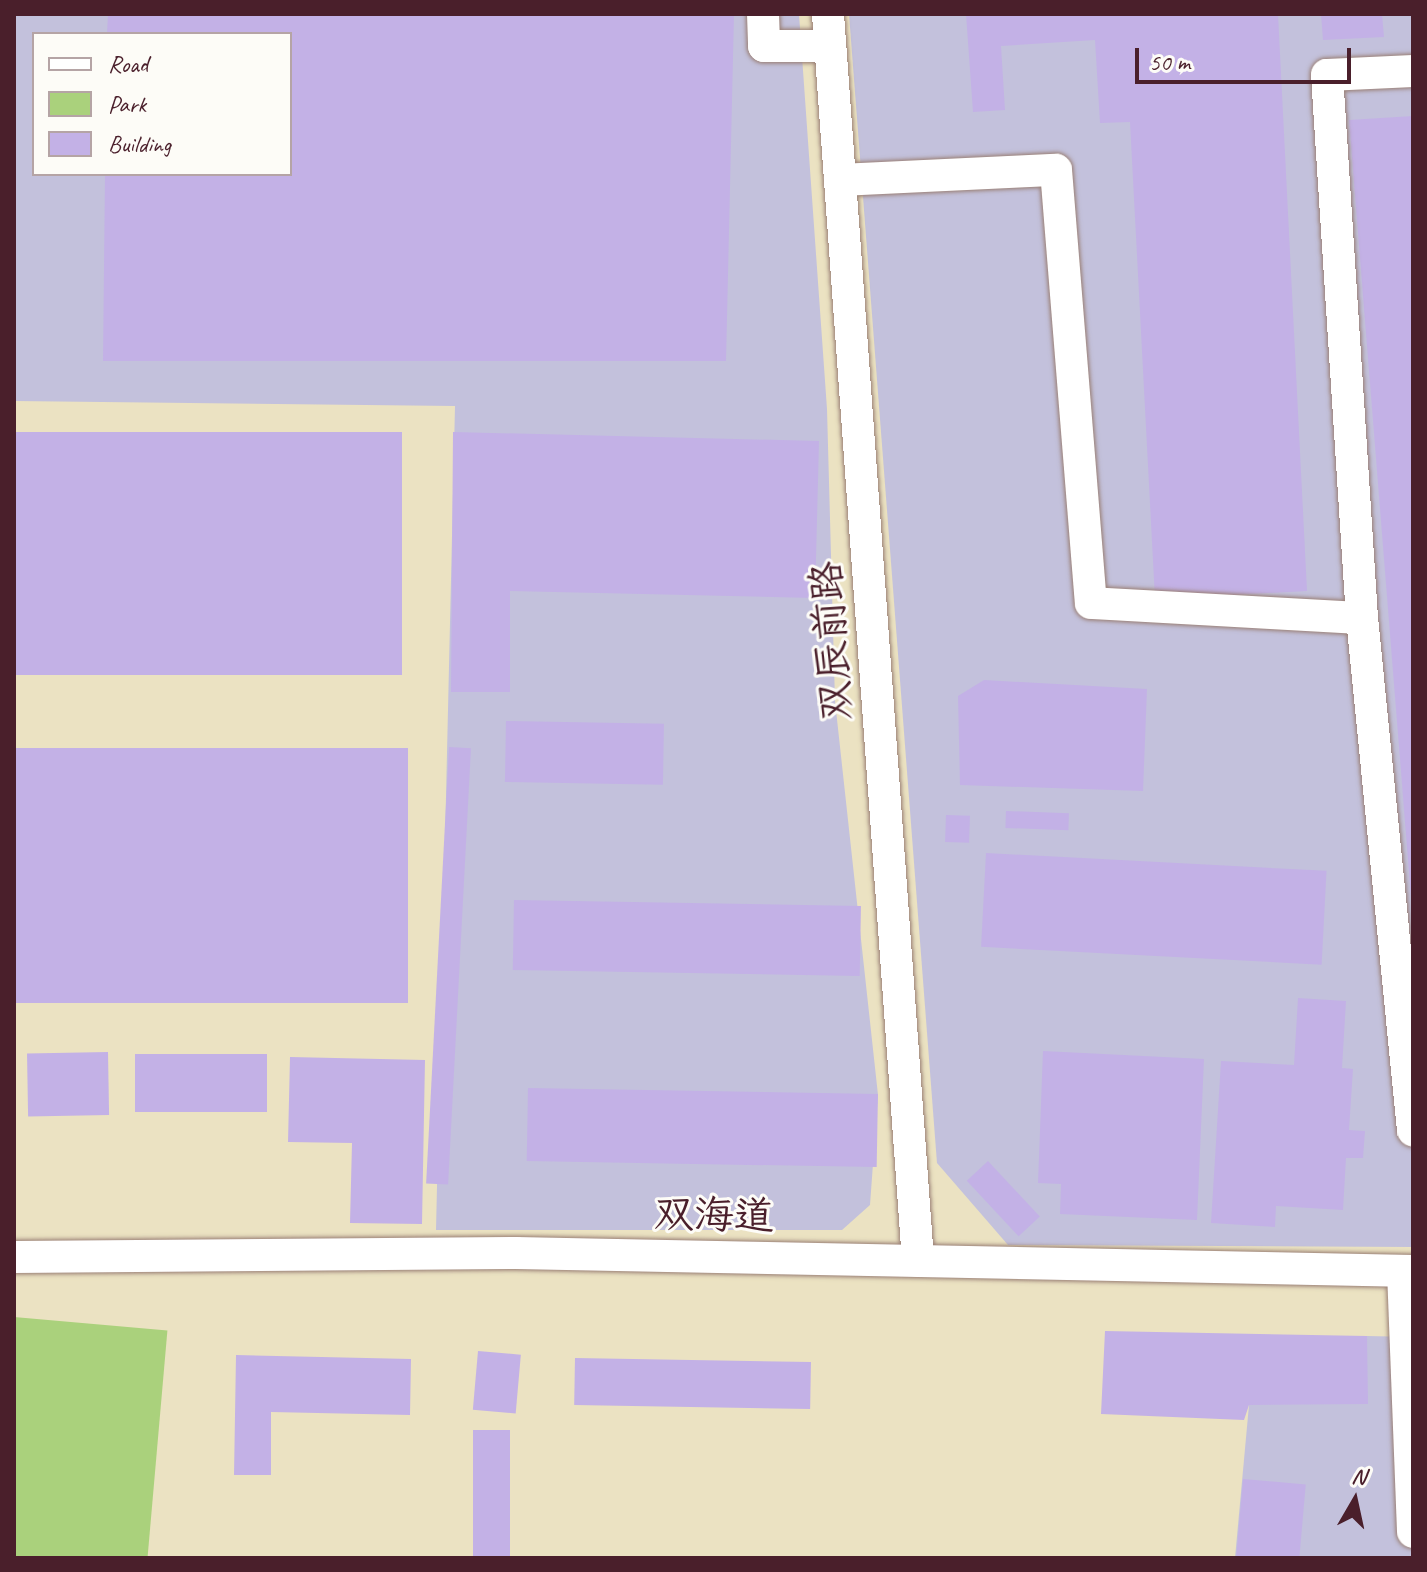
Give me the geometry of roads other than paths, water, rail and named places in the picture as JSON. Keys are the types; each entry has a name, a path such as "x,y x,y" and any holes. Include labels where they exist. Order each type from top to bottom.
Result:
{"street":[{"path":"763,14 764,46 830,46"},
{"name":"双辰前路","path":"828,14 918,1261"},
{"path":"1413,71 1327,75 1362,618 1413,1130"},
{"path":"840,180 1056,170 1091,603 1362,618"},
{"name":"双海道","path":"14,1257 516,1253 1408,1271"},
{"path":"1408,1271 1413,1532"}]}
